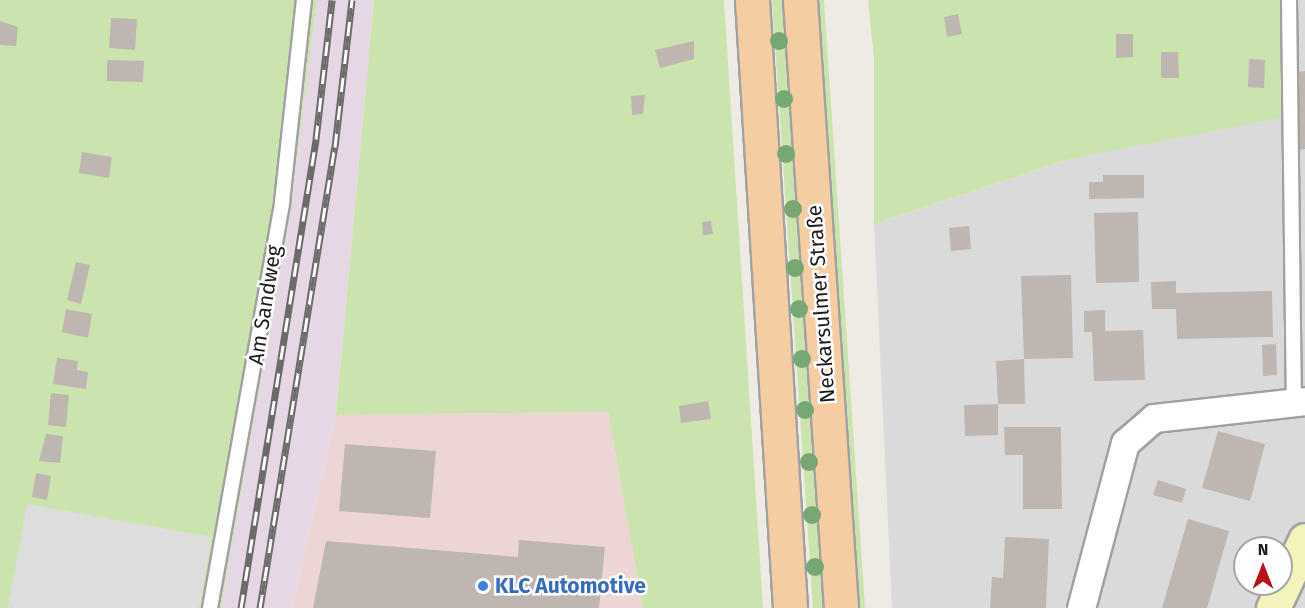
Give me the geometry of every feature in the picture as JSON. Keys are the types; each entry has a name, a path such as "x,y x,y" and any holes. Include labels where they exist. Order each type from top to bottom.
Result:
{"main road":[{"path":"752,0 790,608"},
{"name":"Neckarsulmer Straße","path":"801,0 841,608"},
{"path":"1273,608 1305,540"}],"street":[{"path":"1081,608 1125,443 1154,418 1299,400"}],"lane":[{"name":"Am Sandweg","path":"210,608 282,202 304,0"},
{"path":"1289,0 1299,400"}],"shaded area":[{"path":"317,0 374,0 336,415 292,608 221,608 291,203"},
{"path":"1285,0 1305,0 1305,608 892,608 874,224 1070,159"},
{"path":"608,412 643,608 292,608 336,415"},
{"path":"27,504 212,537 199,608 8,608"}],"green space":[{"path":"0,0 317,0 291,203 221,608 0,608"},
{"path":"374,0 724,0 763,608 643,608 608,412 336,415"},
{"path":"772,0 785,0 827,608 813,608"},
{"path":"816,0 824,0 865,608 858,608"},
{"path":"868,0 1285,0 1285,117 1070,159 874,224 874,58"}],"building":[{"path":"958,14 962,34 947,37 944,17"},
{"path":"111,18 137,19 135,50 109,48"},
{"path":"0,21 18,27 16,46 0,45"},
{"path":"1116,34 1133,34 1133,57 1116,58"},
{"path":"694,41 694,59 660,68 655,50"},
{"path":"1161,52 1178,52 1179,78 1161,78"},
{"path":"1249,59 1265,60 1264,88 1248,87"},
{"path":"107,60 144,61 143,82 107,81"},
{"path":"1305,71 1305,149 1300,150 1294,72"},
{"path":"645,95 643,114 632,115 631,96"},
{"path":"82,152 112,157 109,178 79,173"},
{"path":"1103,175 1144,175 1144,198 1089,199 1089,182 1103,182"},
{"path":"1138,212 1139,282 1096,283 1094,213"},
{"path":"711,221 713,234 703,235 702,222"},
{"path":"969,226 971,249 951,251 949,228"},
{"path":"76,262 90,265 81,304 67,300"},
{"path":"1071,275 1073,358 1024,359 1021,276"},
{"path":"1176,281 1176,293 1272,291 1273,337 1177,339 1176,309 1152,309 1151,282"},
{"path":"66,309 92,314 88,338 62,332"},
{"path":"1105,310 1105,331 1143,330 1145,380 1094,381 1092,332 1084,332 1084,311"},
{"path":"1276,344 1277,375 1263,376 1262,345"},
{"path":"57,358 78,361 77,370 88,372 86,389 53,384"},
{"path":"1024,359 1025,404 998,404 996,361"},
{"path":"51,393 69,395 66,427 48,425"},
{"path":"708,401 711,419 681,423 679,406"},
{"path":"998,404 998,435 965,436 964,405"},
{"path":"1004,427 1061,427 1062,509 1023,509 1023,455 1005,455"},
{"path":"1218,431 1265,444 1250,501 1202,488"},
{"path":"46,434 63,436 60,463 39,461"},
{"path":"345,444 436,451 430,518 339,511"},
{"path":"36,473 51,476 47,500 32,497"},
{"path":"1158,480 1186,489 1182,503 1153,495"},
{"path":"1188,519 1229,531 1207,608 1162,608"},
{"path":"1005,537 1049,539 1046,608 990,608 992,577 1003,578"},
{"name":"KLC Automotive","path":"519,540 605,547 599,608 313,608 326,541 518,557"}],"railway":[{"path":"241,608 316,139 332,0"},
{"path":"260,608 335,147 352,0"}],"place":[{"name":"KLC Automotive","path":"483,586"}]}
